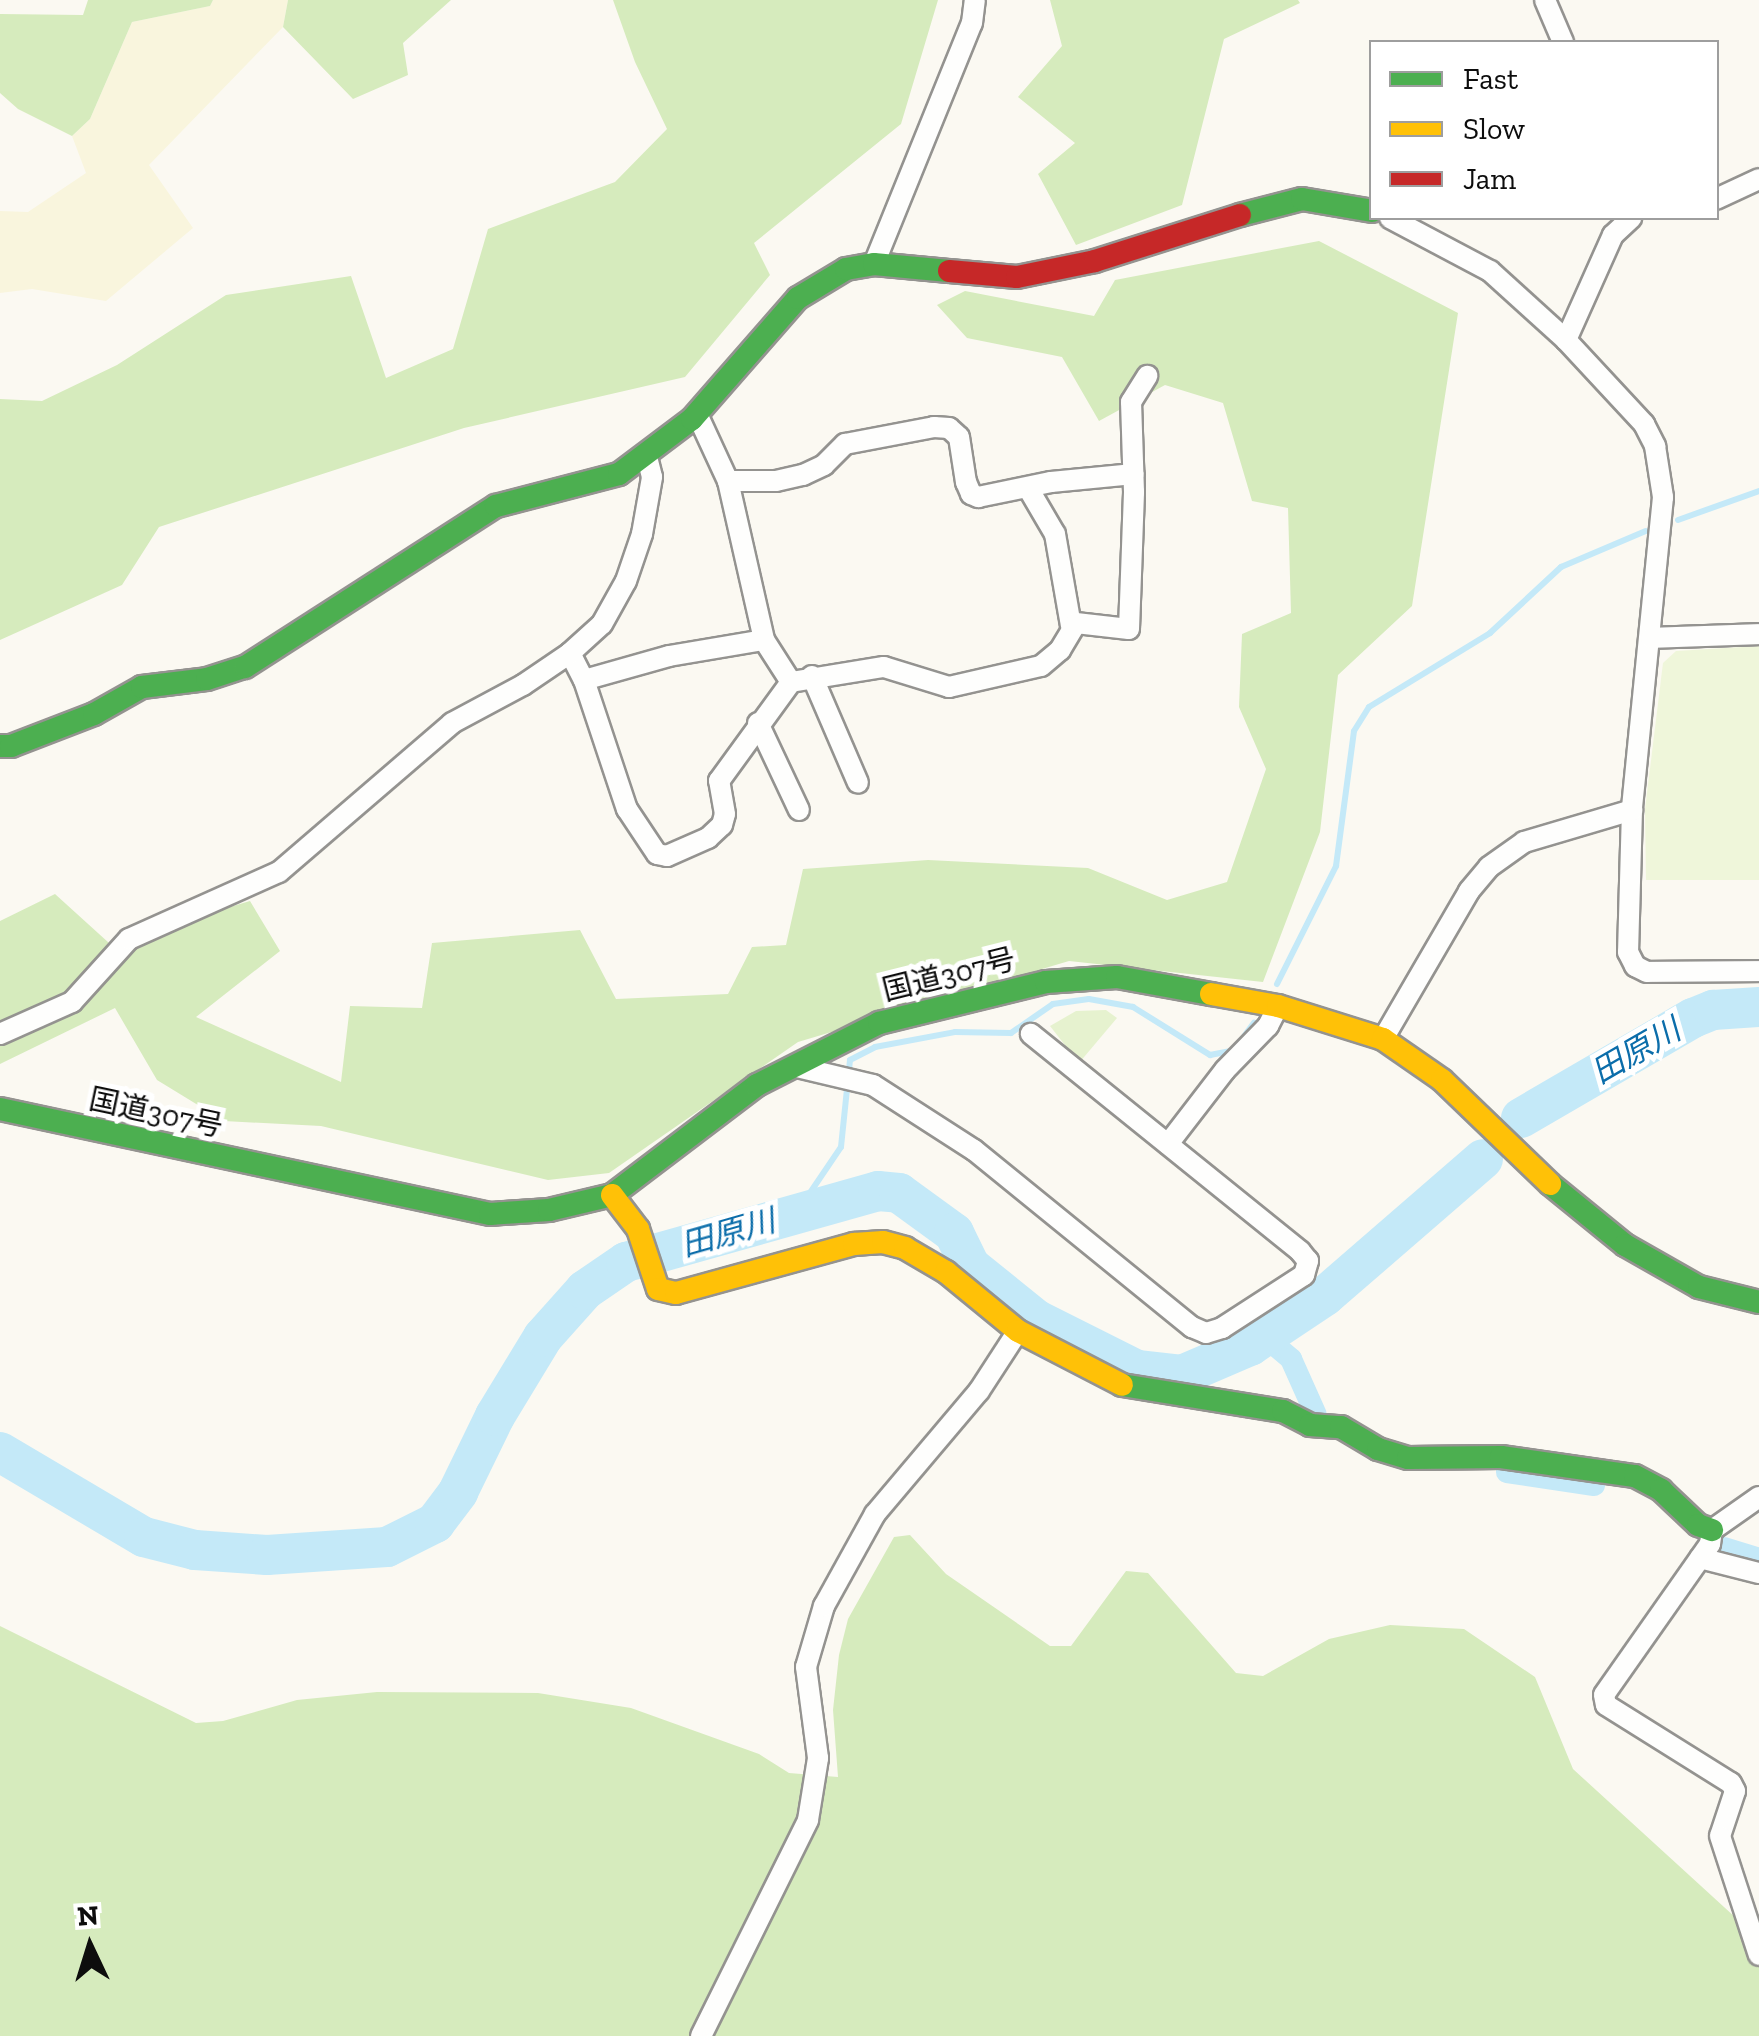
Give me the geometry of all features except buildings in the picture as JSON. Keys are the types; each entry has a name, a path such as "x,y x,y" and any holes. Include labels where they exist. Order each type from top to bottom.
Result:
{"main road":[{"path":"0,746 12,746 94,714 142,687 207,679 244,667 496,506 586,486 647,458 696,414 798,298 846,268 874,264 1017,277 1095,261 1170,234 1302,199 1369,210"},
{"name":"国道307号","path":"0,1109 490,1214 550,1210 612,1194 757,1085 880,1023 1046,982 1117,976 1278,1006 1382,1039 1442,1080 1524,1163 1625,1245 1699,1286 1759,1302"},
{"path":"612,1194 638,1230 658,1289 676,1293 854,1244 883,1242 905,1248 946,1272 1018,1331 1126,1386 1283,1411 1310,1425 1334,1424 1378,1449 1408,1458 1501,1457 1634,1476 1660,1490 1698,1524 1712,1530"}],"street":[{"path":"874,264 972,22 975,0"},
{"path":"1545,0 1562,40"},
{"path":"1719,198 1759,179"},
{"path":"1394,220 1490,271 1566,340 1644,424 1660,461 1663,497 1632,810 1628,952 1635,966 1647,972 1759,971"},
{"path":"1566,340 1613,235 1629,220"},
{"path":"1071,626 1088,621 1129,629 1134,474 1131,402 1147,376"},
{"path":"696,414 728,481 764,640 791,682"},
{"path":"728,481 776,481 803,475 824,464 845,444 934,427 949,428 959,438 970,494 991,497 1028,488 1134,474"},
{"path":"0,1034 30,1024 72,1002 130,939 279,872 452,722 523,685 602,624 626,580 642,534 652,477 647,458"},
{"path":"570,652 584,680 627,809 657,854 666,856 708,838 722,826 725,814 719,781 791,682 812,676 895,668 949,687 1040,666 1060,650 1071,626 1055,534 1028,488"},
{"path":"1651,638 1759,634"},
{"path":"584,680 669,656 764,640"},
{"path":"812,676 858,783"},
{"path":"758,724 799,810"},
{"path":"1382,1039 1469,891 1489,867 1524,842 1632,810"},
{"path":"1168,1144 1225,1070 1268,1026 1278,1006"},
{"path":"797,1067 861,1081 974,1150 1192,1327 1206,1332 1222,1328 1304,1274 1308,1261 1030,1034"},
{"path":"701,2036 808,1820 818,1758 806,1667 824,1606 876,1514 979,1391 1018,1331"},
{"path":"1759,1497 1712,1530 1710,1544 1604,1696 1606,1704 1731,1783 1735,1791 1720,1836 1759,1954"},
{"path":"1700,1558 1759,1573"}],"shaded area":[{"path":"213,0 288,0 283,27 149,165 193,228 106,301 32,289 0,293 0,211 28,212 86,173 72,136 90,119 132,22 210,6"}],"green space":[{"path":"88,0 213,0 210,6 132,22 90,119 72,136 18,109 0,93 0,14 83,15"},
{"path":"288,0 451,0 403,43 408,75 353,99 283,27"},
{"path":"613,0 938,0 901,124 754,243 770,275 685,377 464,428 159,527 122,585 0,640 0,399 42,401 117,365 226,295 351,276 386,378 453,349 488,229 615,182 667,129 635,62"},
{"path":"1050,0 1300,3 1224,39 1182,205 1076,245 1038,174 1075,143 1018,97 1062,46"},
{"path":"1319,241 1458,313 1412,606 1338,675 1320,832 1263,982 1069,961 798,1042 609,1173 548,1180 321,1126 224,1121 157,1080 115,1008 0,1064 0,921 55,894 109,943 250,901 280,951 196,1017 341,1082 350,1006 422,1008 432,943 580,930 616,999 728,994 752,947 786,945 803,869 928,860 1088,868 1167,900 1227,882 1266,769 1239,707 1242,634 1291,613 1288,508 1252,501 1223,403 1165,385 1099,421 1062,357 967,338 937,305 965,291 1094,316 1115,280"},
{"path":"1759,646 1759,880 1646,880 1645,809 1663,663 1676,651"},
{"path":"1106,1010 1117,1018 1079,1063 1050,1026 1076,1011"},
{"path":"910,1535 946,1574 1050,1646 1071,1646 1126,1571 1148,1573 1236,1673 1263,1676 1329,1639 1390,1625 1464,1629 1535,1677 1573,1769 1759,1939 1759,2036 0,2036 0,1626 196,1723 223,1721 297,1700 377,1692 538,1693 631,1708 759,1754 789,1773 838,1777 833,1710 839,1655 848,1619 894,1537"}],"waterway":[{"path":"1678,520 1759,491"},
{"path":"1277,984 1336,866 1354,731 1369,707 1490,633 1561,567 1646,531"},
{"path":"797,1212 841,1147 850,1060 875,1047 955,1032 1011,1033 1053,1004 1089,999 1133,1007 1210,1055 1231,1051"},
{"name":"田原川","path":"1521,1118 1693,1018 1713,1010 1759,1007"},
{"path":"1240,1042 1254,1023"},
{"name":"田原川","path":"0,1452 144,1537 195,1550 267,1555 387,1547 435,1523 458,1492 495,1416 543,1337 585,1290 626,1262 878,1191 899,1193 954,1233 970,1266 1037,1320 1137,1370 1182,1375 1250,1346 1325,1296 1483,1159"},
{"path":"1265,1337 1291,1359 1316,1415"},
{"path":"1507,1472 1594,1485"},
{"path":"1724,1548 1759,1559"}],"traffic: fast":[{"path":"1240,215 1302,199 1369,210"},
{"path":"0,746 11,746 94,714 142,687 207,679 245,667 496,506 619,474 692,419 798,298 846,269 874,264 949,271"},
{"path":"0,1109 490,1214 549,1210 612,1195 757,1085 879,1023 1046,982 1117,977 1211,994"},
{"path":"1550,1184 1625,1245 1699,1287 1759,1302"},
{"path":"1122,1385 1283,1411 1310,1425 1341,1427 1378,1449 1408,1458 1501,1457 1635,1476 1661,1490 1698,1525 1712,1530"}],"traffic: slow":[{"path":"1211,994 1278,1006 1383,1039 1442,1080 1550,1184"},
{"path":"612,1195 638,1229 658,1289 676,1293 854,1244 883,1242 905,1248 946,1272 1018,1331 1122,1385"}],"traffic: jam":[{"path":"949,271 1017,277 1095,261 1240,215"}]}
